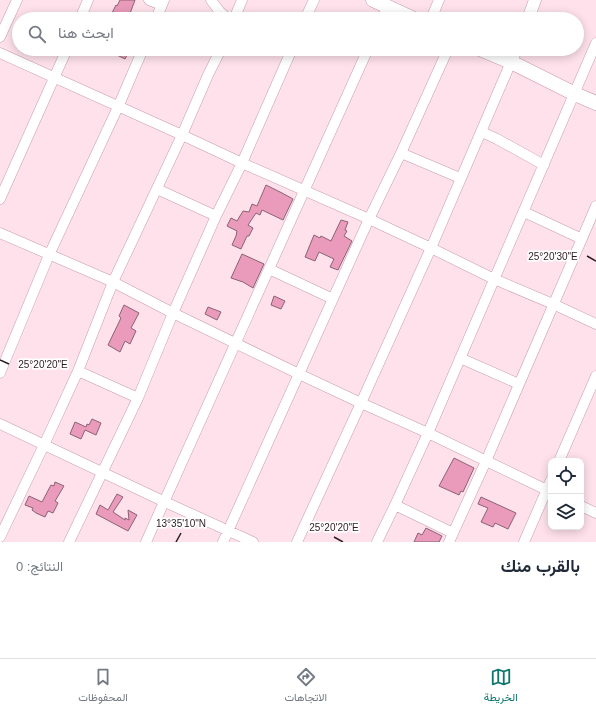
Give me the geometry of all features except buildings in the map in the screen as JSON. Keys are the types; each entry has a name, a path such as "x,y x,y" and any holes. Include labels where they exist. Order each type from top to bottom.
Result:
{"main road":[{"path":"373,0 384,12"},
{"path":"515,56 575,94 596,103"}],"street":[{"path":"0,37 17,0"},
{"path":"83,12 88,0"},
{"path":"149,0 163,3"},
{"path":"211,0 220,12"},
{"path":"237,12 242,0"},
{"path":"308,12 314,0"},
{"path":"434,12 439,0"},
{"path":"531,12 535,0"},
{"path":"377,542 428,433 596,43"},
{"path":"0,53 369,219 596,324"},
{"path":"0,199 64,56"},
{"path":"0,373 49,255 118,107 140,56"},
{"path":"0,537 78,371 114,282 218,56"},
{"path":"70,542 138,398 173,313 216,216 242,163 287,56"},
{"path":"146,542 365,56"},
{"path":"223,542 369,219 445,56"},
{"path":"297,542 431,248 460,178 482,132 513,56"},
{"path":"482,132 544,165"},
{"path":"401,153 460,178"},
{"path":"157,189 216,216"},
{"path":"395,505 451,538 486,461 596,206"},
{"path":"524,212 582,238"},
{"path":"0,234 114,282 235,344 361,404 428,433 486,461 548,486"},
{"path":"269,269 333,299"},
{"path":"460,358 519,384"},
{"path":"78,371 138,398"},
{"path":"560,458 596,376"},
{"path":"0,424 253,542"},
{"path":"524,542 548,491"},
{"path":"584,507 596,513"}]}
